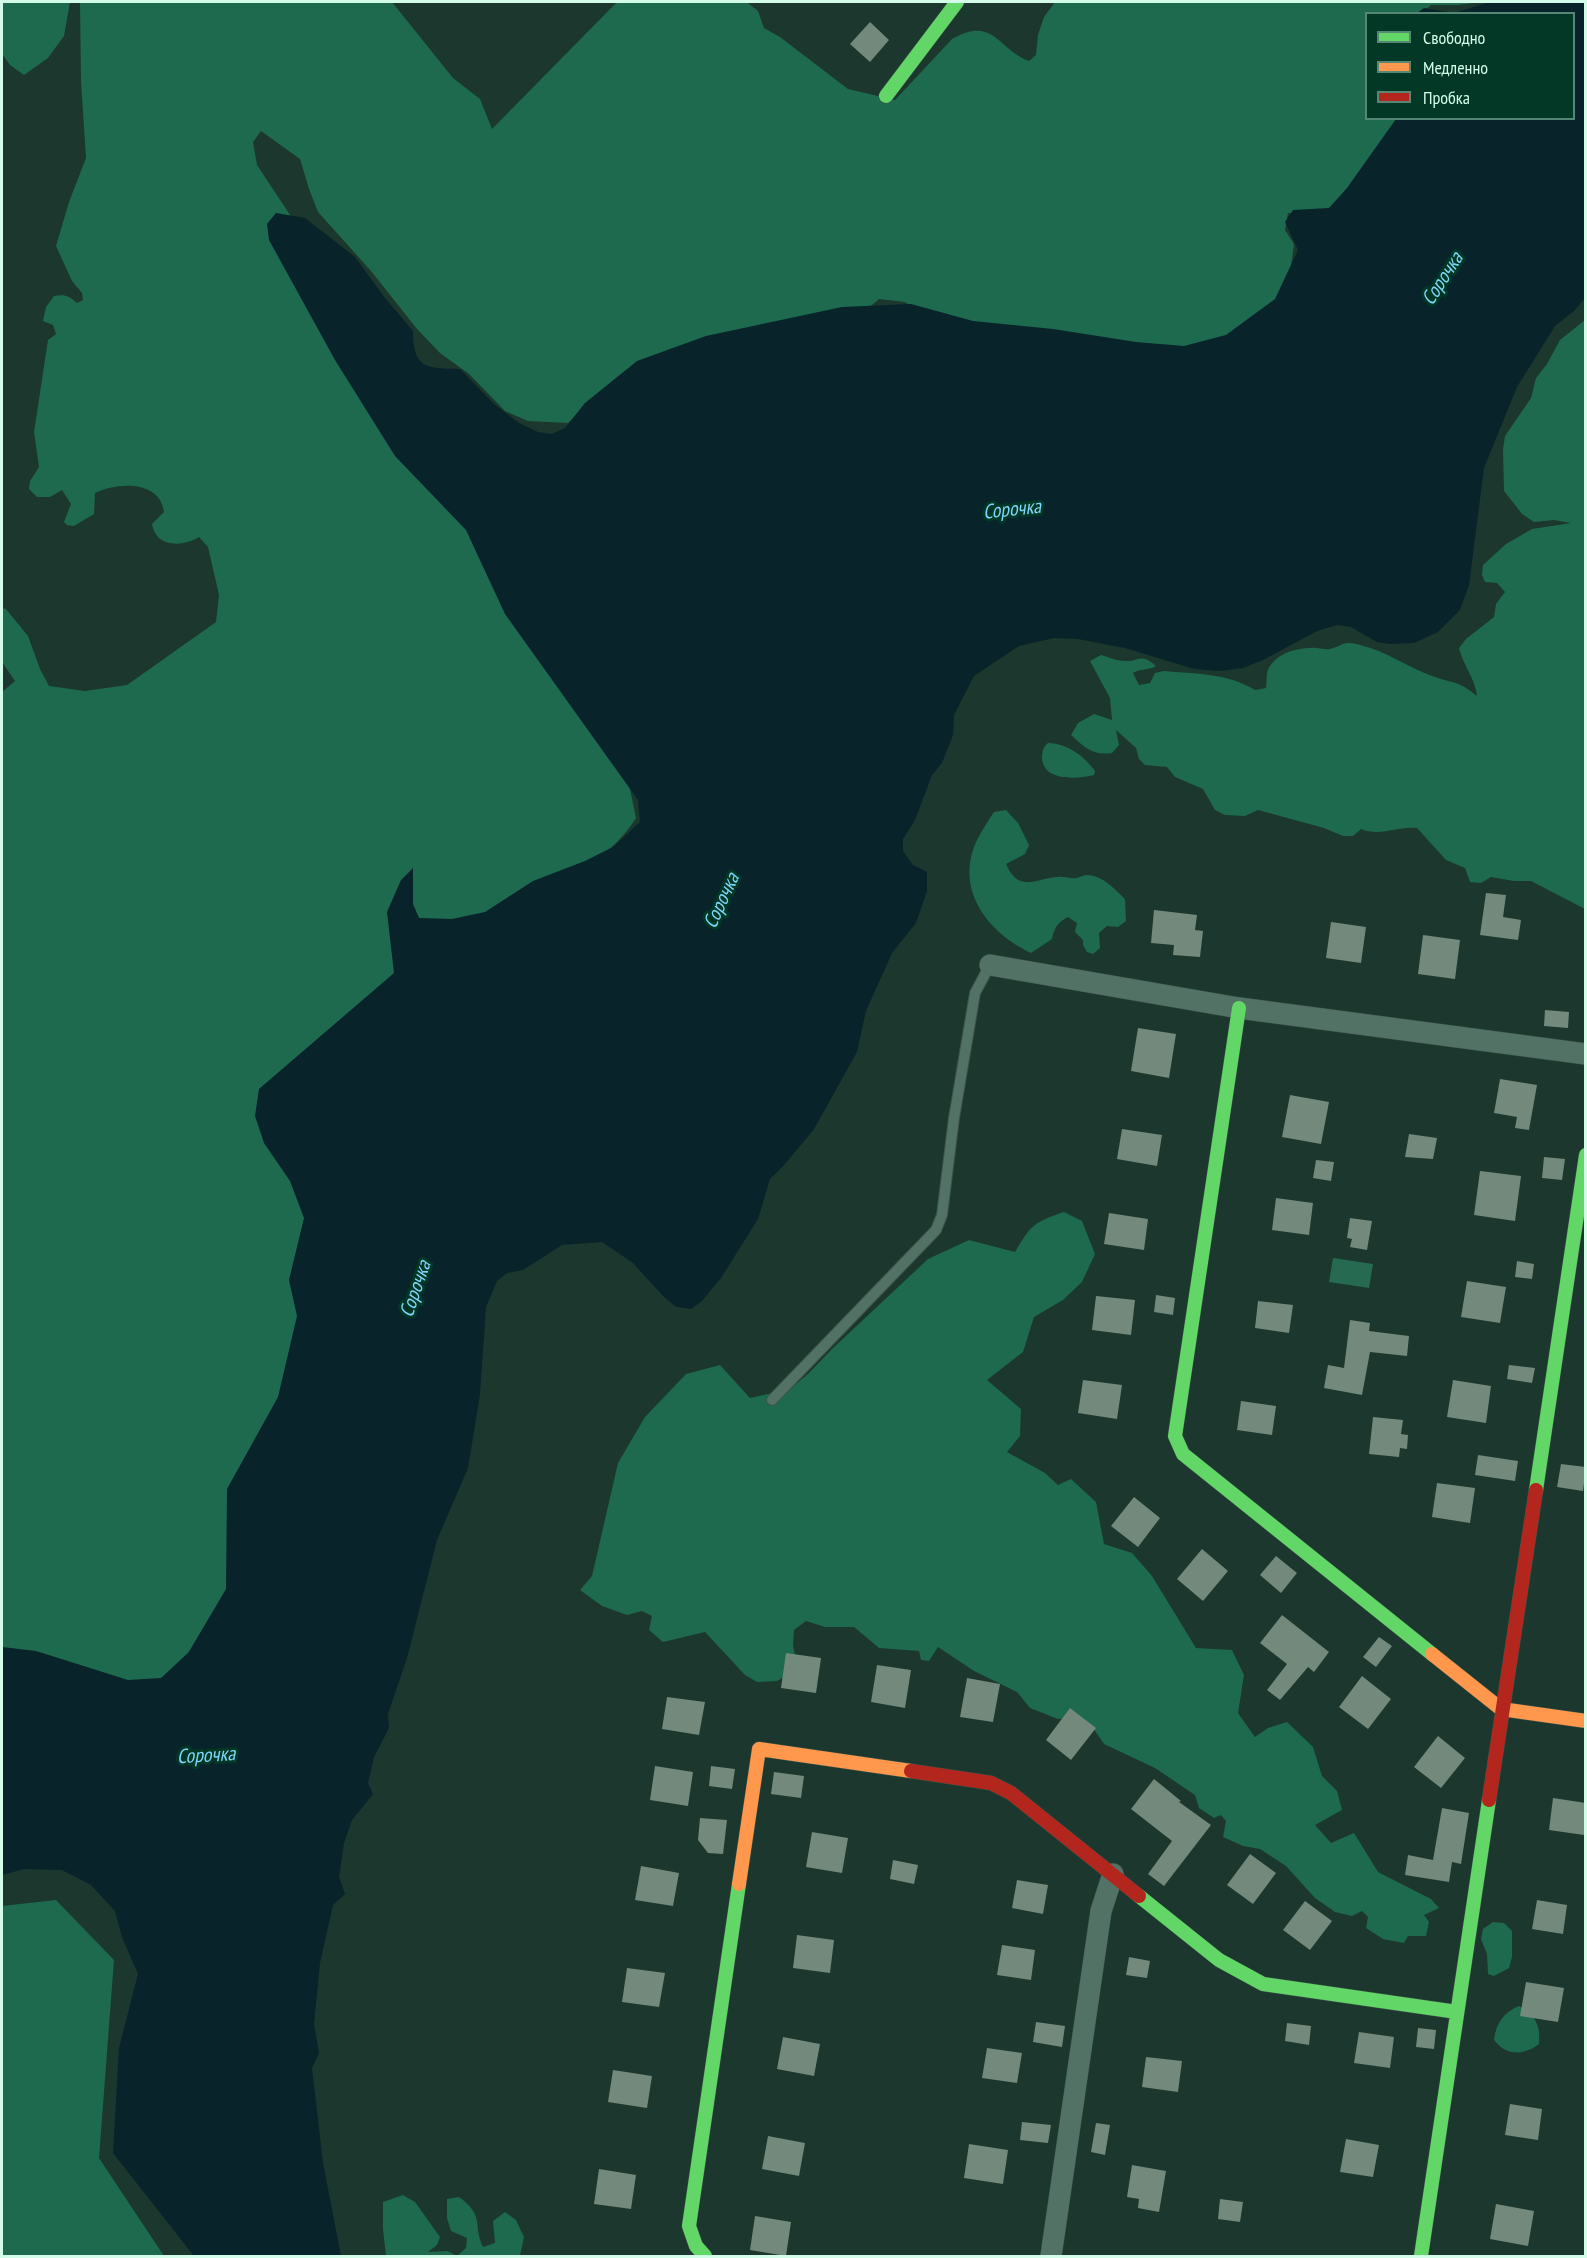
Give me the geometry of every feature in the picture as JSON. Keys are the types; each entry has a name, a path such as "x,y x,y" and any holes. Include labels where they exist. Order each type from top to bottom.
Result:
{"street":[{"path":"886,96 957,2"},
{"path":"990,966 1239,1008 1586,1054"},
{"path":"1239,1008 1175,1436 1177,1444 1183,1454 1501,1709 1586,1721"},
{"path":"1421,2256 1501,1709 1586,1155"},
{"path":"705,2256 696,2246 689,2226 759,1749 991,1783 1011,1792 1219,1960 1263,1984 1457,2012"},
{"path":"1051,2256 1101,1911 1113,1874"}],"lane":[{"path":"772,1400 936,1230 942,1215 954,1118 975,993 990,966"}],"green space":[{"path":"2,2 70,2 64,36 48,58 24,75 10,65 2,54"},
{"path":"80,2 392,2 453,78 480,99 492,129 617,2 748,3 758,11 764,28 780,37 848,89 895,100 952,39 966,33 977,31 987,33 1029,61 1036,55 1038,35 1044,17 1055,2 1480,2 1431,5 1423,12 1365,12 1365,120 1411,120 1340,202 1316,215 1288,213 1285,230 1294,244 1288,289 1263,321 1181,355 926,318 905,302 879,299 865,311 586,406 568,423 528,421 505,411 469,374 440,353 318,212 300,159 261,131 253,142 257,165 298,227 468,521 625,765 636,818 617,842 593,862 565,880 503,908 411,941 325,1202 242,1564 167,1688 2,1661 2,692 15,681 2,662 2,608 6,609 28,636 49,686 85,691 127,685 216,622 219,595 208,547 199,537 178,544 164,541 155,532 152,524 164,512 155,494 137,486 104,489 95,493 94,514 74,526 64,522 71,504 62,490 50,497 37,497 29,489 30,481 39,467 34,432 48,340 56,334 53,325 43,321 46,307 54,296 67,296 77,303 83,300 82,293 72,281 56,246 69,202 86,158 81,81"},
{"path":"1585,320 1585,909 1531,881 1491,877 1481,883 1470,882 1465,868 1446,860 1417,828 1382,832 1361,829 1353,836 1343,836 1324,828 1258,810 1245,816 1225,815 1215,810 1203,789 1175,777 1167,767 1145,765 1139,759 1136,748 1116,730 1119,745 1112,753 1105,754 1085,747 1071,735 1078,723 1094,714 1112,720 1110,698 1090,661 1101,655 1122,661 1146,659 1156,666 1133,673 1139,685 1150,683 1155,673 1164,671 1223,677 1255,690 1266,688 1267,674 1271,664 1286,653 1305,648 1330,649 1349,643 1379,651 1423,672 1460,685 1477,696 1459,648 1466,639 1494,617 1496,604 1505,592 1497,583 1485,582 1482,575 1483,565 1506,544 1532,529 1571,523 1554,520 1534,522 1522,514 1504,491 1505,436 1531,398 1536,378 1547,364 1560,340"},
{"path":"1048,743 1062,746 1080,755 1095,771 1094,775 1070,778 1047,771 1042,756 1044,747"},
{"path":"1006,810 1018,823 1029,845 1025,854 1006,864 1017,879 1029,882 1092,875 1107,883 1125,899 1126,921 1118,927 1107,926 1099,933 1100,948 1093,954 1087,952 1083,940 1075,932 1077,923 1068,917 1057,926 1052,939 1031,953 1001,933 979,907 972,892 971,858 977,840 994,812"},
{"path":"1064,1212 1082,1221 1095,1254 1082,1282 1063,1300 1034,1317 1023,1352 987,1380 1021,1409 1020,1436 1007,1452 1045,1473 1058,1485 1071,1479 1096,1502 1104,1544 1132,1553 1152,1576 1196,1648 1232,1650 1244,1675 1238,1713 1255,1737 1268,1728 1287,1722 1313,1747 1322,1776 1337,1791 1342,1810 1315,1825 1331,1843 1354,1833 1378,1872 1431,1899 1439,1908 1424,1915 1429,1922 1426,1936 1408,1936 1404,1943 1383,1939 1366,1928 1368,1917 1362,1911 1352,1916 1335,1912 1315,1898 1286,1866 1260,1849 1243,1846 1223,1837 1226,1821 1221,1815 1214,1818 1199,1808 1195,1795 1155,1768 1104,1744 1093,1728 1074,1718 1058,1719 1030,1708 1017,1692 974,1671 938,1647 929,1661 921,1660 919,1651 879,1648 854,1627 825,1627 806,1621 794,1630 793,1646 797,1663 791,1673 777,1681 757,1682 745,1675 705,1632 663,1642 649,1630 652,1616 642,1611 627,1615 602,1606 580,1590 592,1576 618,1463 645,1417 686,1374 720,1365 750,1398 790,1389 928,1259 969,1240 1015,1252 1034,1226"},
{"path":"1333,1258 1373,1264 1369,1288 1329,1282"},
{"path":"56,1900 114,1960 99,2158 164,2256 2,2256 2,1906"},
{"path":"1493,1922 1504,1923 1512,1931 1512,1957 1509,1968 1494,1976 1488,1974 1487,1954 1481,1939 1483,1929"},
{"path":"1519,2006 1536,2021 1539,2044 1527,2051 1515,2052 1504,2049 1494,2040 1502,2019 1509,2011"},
{"path":"403,2195 415,2202 440,2237 437,2245 428,2252 448,2251 457,2256 386,2256 383,2202"},
{"path":"459,2197 473,2210 483,2247 495,2243 493,2221 505,2212 516,2220 524,2237 520,2256 457,2256 466,2248 467,2238 451,2231 447,2218 447,2199"}],"water":[{"name":"Сорочка","path":"1490,2 1585,2 1586,297 1574,311 1555,326 1517,387 1484,468 1469,585 1460,610 1438,632 1414,643 1377,642 1351,627 1337,625 1317,631 1243,668 1220,671 1194,669 1125,648 1078,639 1054,638 1019,646 974,676 954,715 953,735 942,763 932,775 915,820 903,839 903,851 913,865 927,872 927,891 916,923 892,953 866,1011 857,1052 814,1129 770,1179 758,1219 721,1278 702,1301 691,1309 676,1307 633,1263 602,1242 562,1245 523,1270 507,1273 497,1281 486,1307 480,1394 468,1468 437,1540 407,1658 388,1714 389,1728 374,1757 368,1783 373,1794 352,1820 344,1843 339,1877 345,1894 333,1905 320,1963 314,2024 319,2053 312,2068 323,2163 341,2256 194,2256 113,2153 119,2048 138,1974 122,1937 115,1911 91,1885 62,1870 24,1869 2,1875 2,1647 36,1651 128,1680 161,1678 189,1652 226,1589 227,1489 278,1397 297,1316 289,1280 304,1218 290,1181 264,1143 255,1116 259,1089 394,973 387,912 401,880 413,868 413,904 419,918 452,919 485,912 533,881 585,861 613,847 640,822 638,800 505,614 466,530 395,456 335,360 269,240 267,224 276,213 305,218 355,257 413,331 416,353 424,364 430,367 460,369 494,404 519,423 538,432 552,434 565,428 585,403 637,361 706,336 842,307 911,304 973,321 1184,346 1226,335 1275,299 1298,250 1285,222 1293,210 1329,208 1347,188 1395,120 1575,120 1575,12 1457,12"},
{"path":"1424,8 1448,12 1418,12"}],"building":[{"path":"870,22 889,40 870,62 850,44"},
{"path":"1486,893 1506,895 1503,917 1521,920 1518,940 1480,935"},
{"path":"1154,910 1197,915 1195,930 1203,931 1200,957 1173,955 1174,945 1151,943"},
{"path":"1331,922 1366,927 1361,963 1326,958"},
{"path":"1423,935 1460,940 1455,979 1418,974"},
{"path":"1545,1010 1569,1012 1568,1028 1544,1026"},
{"path":"1138,1028 1176,1034 1169,1078 1131,1071"},
{"path":"1500,1079 1537,1085 1529,1130 1515,1128 1517,1117 1494,1113"},
{"path":"1290,1095 1329,1102 1321,1144 1282,1137"},
{"path":"1122,1129 1162,1135 1157,1166 1117,1159"},
{"path":"1409,1134 1437,1138 1433,1159 1405,1157"},
{"path":"1544,1157 1565,1159 1562,1180 1542,1178"},
{"path":"1316,1160 1334,1162 1331,1181 1313,1178"},
{"path":"1480,1171 1521,1176 1515,1221 1474,1215"},
{"path":"1276,1198 1313,1203 1309,1235 1272,1230"},
{"path":"1109,1213 1148,1219 1144,1250 1104,1244"},
{"path":"1350,1218 1372,1221 1367,1250 1350,1247 1352,1239 1347,1238"},
{"path":"1517,1261 1534,1264 1532,1279 1515,1277"},
{"path":"1467,1281 1506,1287 1500,1323 1461,1317"},
{"path":"1156,1295 1175,1298 1173,1315 1154,1312"},
{"path":"1096,1296 1135,1300 1131,1335 1092,1330"},
{"path":"1258,1301 1293,1305 1289,1333 1255,1328"},
{"path":"1350,1320 1370,1323 1369,1331 1409,1336 1407,1356 1370,1352 1362,1395 1324,1388 1328,1365 1344,1368"},
{"path":"1509,1365 1535,1368 1532,1383 1507,1379"},
{"path":"1083,1380 1122,1385 1117,1419 1078,1413"},
{"path":"1453,1380 1491,1386 1486,1423 1447,1417"},
{"path":"1241,1401 1276,1406 1272,1435 1237,1430"},
{"path":"1373,1417 1403,1420 1401,1434 1408,1435 1407,1449 1400,1448 1399,1457 1369,1454"},
{"path":"1478,1455 1518,1461 1515,1481 1475,1475"},
{"path":"1561,1464 1586,1467 1583,1491 1557,1487"},
{"path":"1437,1483 1475,1488 1470,1523 1432,1517"},
{"path":"1134,1497 1160,1518 1138,1547 1111,1526"},
{"path":"1202,1549 1228,1571 1203,1601 1177,1579"},
{"path":"1276,1556 1297,1573 1281,1593 1260,1575"},
{"path":"1282,1615 1329,1652 1314,1672 1308,1667 1280,1700 1267,1690 1287,1664 1260,1643"},
{"path":"1379,1637 1392,1646 1376,1667 1363,1657"},
{"path":"786,1653 821,1658 816,1693 781,1688"},
{"path":"877,1665 911,1670 905,1708 871,1702"},
{"path":"1362,1676 1391,1699 1368,1729 1339,1707"},
{"path":"967,1678 1000,1684 993,1722 960,1717"},
{"path":"667,1697 705,1702 699,1735 662,1729"},
{"path":"1070,1708 1096,1728 1071,1760 1046,1740"},
{"path":"1438,1736 1465,1758 1441,1788 1414,1767"},
{"path":"655,1766 693,1772 688,1806 650,1800"},
{"path":"711,1766 735,1769 732,1789 709,1786"},
{"path":"774,1772 804,1776 801,1798 771,1794"},
{"path":"1154,1779 1181,1801 1179,1802 1211,1825 1164,1886 1148,1874 1172,1841 1131,1809"},
{"path":"1553,1798 1586,1803 1584,1835 1549,1830"},
{"path":"1442,1808 1469,1813 1461,1864 1452,1862 1449,1882 1405,1875 1408,1855 1433,1860"},
{"path":"700,1818 727,1820 723,1854 708,1853 698,1840"},
{"path":"812,1832 848,1838 842,1873 806,1867"},
{"path":"1250,1854 1276,1873 1253,1904 1227,1885"},
{"path":"893,1860 918,1865 914,1884 890,1879"},
{"path":"641,1866 679,1873 673,1906 635,1900"},
{"path":"1017,1880 1048,1885 1043,1914 1012,1908"},
{"path":"1537,1900 1567,1905 1563,1934 1532,1929"},
{"path":"1305,1901 1332,1921 1310,1950 1283,1930"},
{"path":"797,1935 834,1940 830,1973 793,1968"},
{"path":"1002,1945 1035,1950 1031,1980 997,1975"},
{"path":"1129,1957 1150,1961 1147,1978 1126,1975"},
{"path":"627,1968 665,1973 659,2007 622,2002"},
{"path":"1526,1982 1564,1988 1558,2022 1520,2016"},
{"path":"1036,2022 1065,2026 1062,2047 1033,2042"},
{"path":"1287,2023 1311,2026 1309,2045 1285,2041"},
{"path":"1418,2028 1436,2030 1434,2049 1416,2047"},
{"path":"1359,2032 1394,2037 1390,2068 1354,2063"},
{"path":"783,2037 820,2044 814,2076 777,2069"},
{"path":"987,2048 1022,2053 1017,2083 982,2078"},
{"path":"1146,2057 1182,2061 1178,2092 1142,2087"},
{"path":"613,2070 652,2076 647,2108 608,2102"},
{"path":"1510,2104 1542,2109 1538,2140 1505,2135"},
{"path":"1022,2122 1051,2125 1048,2143 1020,2140"},
{"path":"1096,2123 1110,2125 1105,2155 1091,2152"},
{"path":"768,2136 805,2143 799,2176 762,2169"},
{"path":"1346,2139 1379,2145 1373,2177 1340,2172"},
{"path":"969,2144 1008,2150 1003,2184 964,2178"},
{"path":"1132,2165 1166,2171 1159,2212 1138,2208 1139,2199 1127,2197"},
{"path":"599,2169 636,2175 631,2209 594,2204"},
{"path":"1220,2199 1243,2202 1240,2222 1218,2219"},
{"path":"1496,2204 1534,2211 1528,2246 1490,2239"},
{"path":"755,2216 791,2222 786,2256 750,2250"}],"traffic: fast":[{"path":"886,96 957,2"},
{"path":"1239,1008 1175,1436 1183,1454 1432,1654"},
{"path":"1536,1490 1586,1155"},
{"path":"1421,2256 1489,1800"},
{"path":"705,2256 696,2246 689,2226 739,1884"},
{"path":"1139,1896 1219,1960 1263,1984 1457,2012"}],"traffic: slow":[{"path":"1432,1654 1501,1709 1586,1721"},
{"path":"739,1884 759,1749 911,1771"}],"traffic: jam":[{"path":"1489,1800 1536,1490"},
{"path":"911,1771 991,1783 1011,1793 1139,1896"}]}
